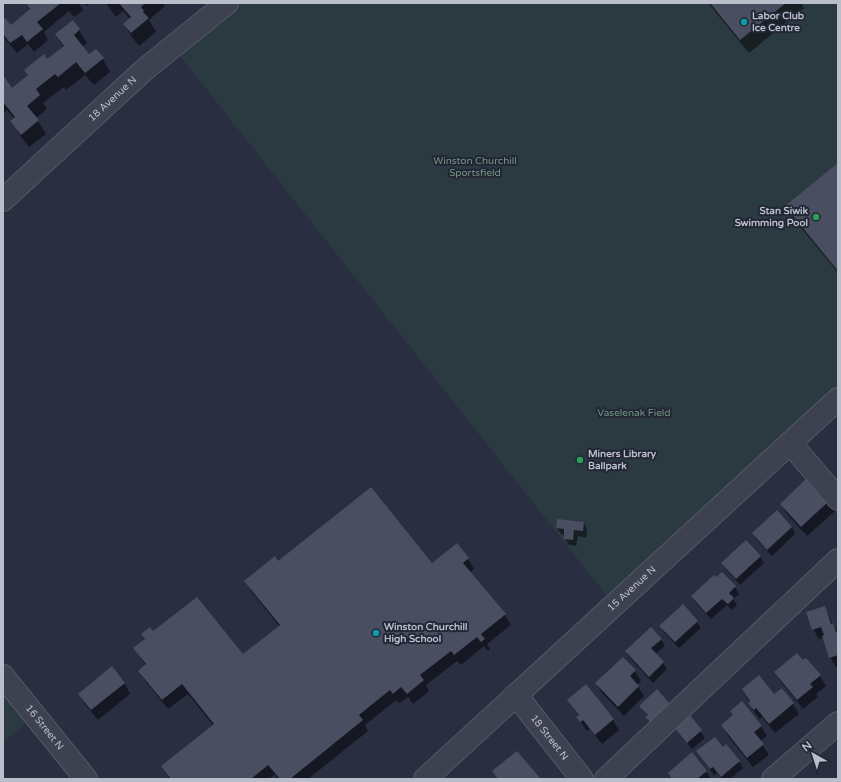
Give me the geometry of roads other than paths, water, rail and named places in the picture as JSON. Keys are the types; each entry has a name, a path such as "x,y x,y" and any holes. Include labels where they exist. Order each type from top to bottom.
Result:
{"street":[{"name":"18 Avenue N","path":"7,188 144,70 227,3"},
{"name":"15 Avenue N","path":"425,779 838,398"},
{"path":"790,443 838,499"},
{"path":"606,779 838,560"},
{"name":"16 Street N","path":"3,676 86,779"},
{"name":"18 Street N","path":"516,695 582,779"},
{"path":"772,779 838,723"}],"place":[{"name":"Labor Club Ice Centre","path":"744,22"},
{"name":"Stan Siwik Swimming Pool","path":"816,217"},
{"name":"Miners Library Ballpark","path":"580,460"},
{"name":"Winston Churchill High School","path":"376,633"}],"park label":[{"name":"Winston Churchill Sportsfield","path":"475,166"},
{"name":"Vaselenak Field","path":"634,413"}]}
